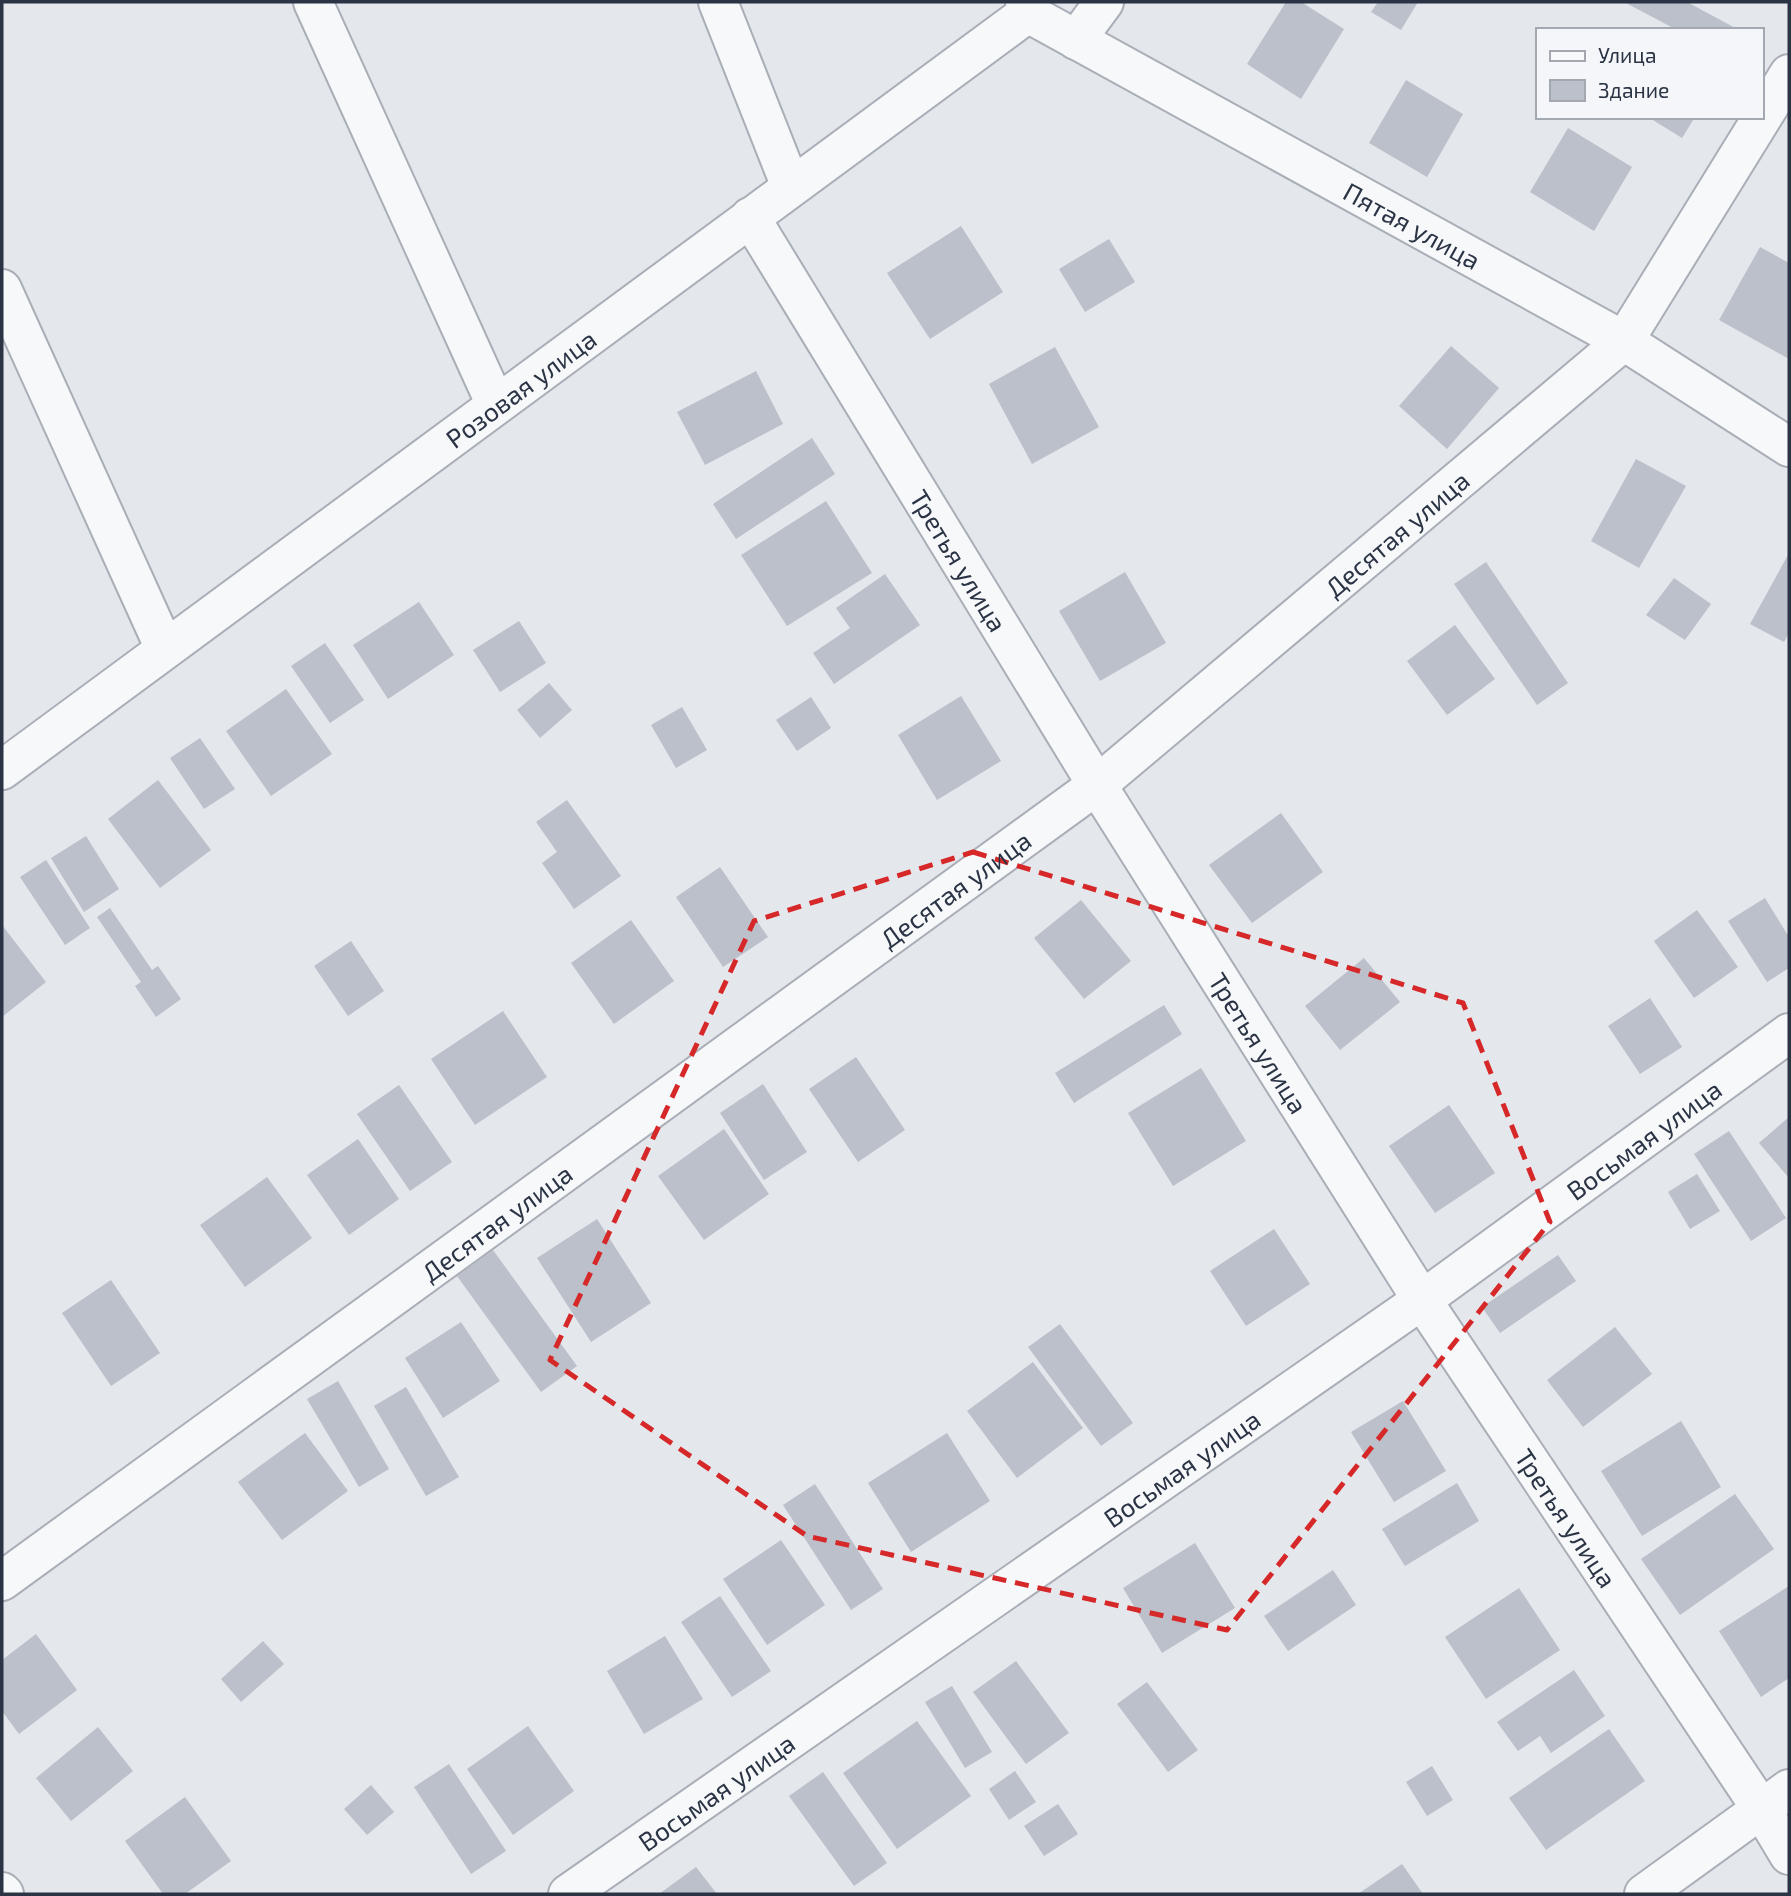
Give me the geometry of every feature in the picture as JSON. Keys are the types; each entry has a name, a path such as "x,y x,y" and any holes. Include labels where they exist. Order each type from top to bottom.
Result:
{"street":[{"path":"313,2 495,405"},
{"path":"718,2 791,187"},
{"path":"1076,40 1104,2"},
{"name":"Розовая улица","path":"2,770 791,187 1027,7"},
{"name":"Пятая улица","path":"1027,7 1076,40 1623,341 1789,447"},
{"name":"Десятая улица","path":"1763,116 1789,74"},
{"name":"Десятая улица","path":"2,1581 1097,785 1623,341 1761,119"},
{"name":"Третья улица","path":"750,217 1097,785 1422,1300 1776,1799 1789,1855"},
{"path":"2,289 165,649"},
{"name":"Восьмая улица","path":"568,1894 1422,1300 1789,1033"},
{"path":"1644,1894 1776,1799"}],"highlighted area":[{"path":"973,852 1463,1003 1550,1222 1227,1630 807,1536 550,1360 754,921"}],"building":[{"path":"1286,2 1301,2 1344,29 1301,99 1247,64"},
{"path":"1378,2 1418,2 1401,30 1371,12"},
{"path":"1624,2 1687,2 1735,28 1673,28"},
{"path":"1406,80 1463,114 1427,177 1369,143"},
{"path":"1651,119 1694,119 1682,138"},
{"path":"1568,128 1632,167 1594,231 1530,192"},
{"path":"961,226 1003,292 930,339 887,273"},
{"path":"1109,239 1135,282 1085,312 1059,269"},
{"path":"1760,247 1789,263 1789,359 1719,320"},
{"path":"1451,346 1499,388 1447,449 1399,406"},
{"path":"1055,347 1099,427 1032,464 989,384"},
{"path":"756,371 783,424 705,465 677,412"},
{"path":"812,438 835,474 736,539 713,504"},
{"path":"1636,459 1686,486 1639,568 1591,541"},
{"path":"826,501 872,573 787,626 741,555"},
{"path":"1789,553 1789,633 1784,642 1750,624"},
{"path":"1486,562 1568,683 1537,705 1454,584"},
{"path":"1125,572 1166,643 1100,681 1059,611"},
{"path":"885,574 920,625 834,684 813,653 850,628 836,608"},
{"path":"1674,578 1711,604 1685,640 1646,615"},
{"path":"419,602 454,655 388,699 353,645"},
{"path":"519,621 546,663 500,692 473,650"},
{"path":"1455,625 1495,679 1447,715 1407,661"},
{"path":"325,643 364,700 330,723 291,666"},
{"path":"549,683 572,710 540,738 517,710"},
{"path":"286,689 332,754 271,796 226,731"},
{"path":"961,696 1001,761 937,800 898,735"},
{"path":"811,697 831,728 797,751 776,720"},
{"path":"682,707 707,750 676,768 651,725"},
{"path":"200,738 235,789 204,809 170,758"},
{"path":"158,780 211,850 160,888 108,819"},
{"path":"567,800 621,876 574,909 542,863 557,852 536,822"},
{"path":"1281,813 1323,872 1252,923 1209,865"},
{"path":"86,836 119,889 84,912 51,858"},
{"path":"46,860 90,928 65,945 20,877"},
{"path":"720,867 768,937 723,967 676,897"},
{"path":"1765,898 1789,937 1789,968 1767,982 1728,921"},
{"path":"1081,900 1131,961 1084,999 1034,938"},
{"path":"110,908 152,970 158,966 181,999 156,1017 135,986 141,982 97,917"},
{"path":"1697,910 1738,967 1694,998 1654,941"},
{"path":"631,920 674,981 614,1024 571,963"},
{"path":"2,925 46,982 2,1017"},
{"path":"351,941 384,991 348,1016 314,966"},
{"path":"1364,958 1400,1002 1340,1050 1305,1006"},
{"path":"1650,998 1682,1047 1640,1074 1608,1026"},
{"path":"1164,1005 1182,1034 1074,1103 1055,1073"},
{"path":"503,1011 547,1077 475,1125 431,1059"},
{"path":"856,1057 905,1130 858,1162 809,1089"},
{"path":"1201,1068 1246,1141 1173,1186 1128,1113"},
{"path":"763,1084 807,1152 764,1180 720,1113"},
{"path":"399,1085 452,1162 410,1191 357,1114"},
{"path":"1449,1105 1495,1173 1435,1213 1389,1146"},
{"path":"1789,1117 1789,1178 1759,1143"},
{"path":"724,1129 769,1194 704,1240 658,1176"},
{"path":"1729,1131 1786,1218 1751,1241 1694,1154"},
{"path":"358,1139 399,1199 349,1235 307,1175"},
{"path":"1697,1174 1720,1211 1690,1229 1668,1192"},
{"path":"267,1177 312,1238 245,1287 200,1225"},
{"path":"597,1219 651,1303 591,1342 537,1258"},
{"path":"1274,1229 1310,1284 1246,1326 1210,1271"},
{"path":"493,1250 577,1366 541,1392 457,1276"},
{"path":"1558,1255 1576,1281 1500,1333 1482,1307"},
{"path":"111,1280 160,1353 111,1386 62,1313"},
{"path":"461,1322 500,1381 443,1418 405,1358"},
{"path":"1060,1324 1133,1423 1101,1446 1028,1347"},
{"path":"1615,1327 1652,1374 1583,1427 1547,1380"},
{"path":"1033,1362 1083,1428 1017,1478 967,1411"},
{"path":"338,1381 389,1469 359,1487 307,1399"},
{"path":"406,1387 459,1477 426,1496 374,1406"},
{"path":"1403,1401 1446,1471 1394,1502 1351,1432"},
{"path":"1681,1421 1721,1487 1642,1536 1601,1471"},
{"path":"305,1433 348,1491 282,1540 238,1482"},
{"path":"947,1433 990,1501 911,1552 868,1483"},
{"path":"1457,1483 1479,1521 1405,1566 1382,1529"},
{"path":"815,1484 883,1589 851,1610 783,1505"},
{"path":"1735,1494 1774,1549 1680,1615 1641,1559"},
{"path":"781,1540 825,1605 767,1645 723,1579"},
{"path":"1195,1543 1235,1608 1162,1653 1123,1588"},
{"path":"1333,1570 1356,1605 1288,1651 1264,1616"},
{"path":"1789,1586 1789,1678 1761,1697 1719,1631"},
{"path":"1519,1588 1560,1650 1486,1699 1445,1637"},
{"path":"720,1596 771,1671 732,1697 681,1622"},
{"path":"36,1634 77,1690 19,1734 2,1711 2,1660"},
{"path":"665,1636 703,1699 644,1734 607,1671"},
{"path":"263,1641 284,1664 241,1702 221,1679"},
{"path":"1016,1661 1069,1733 1026,1764 973,1692"},
{"path":"1574,1670 1605,1716 1551,1753 1540,1736 1518,1751 1497,1722"},
{"path":"1147,1682 1198,1750 1168,1772 1117,1704"},
{"path":"952,1686 992,1752 965,1768 925,1702"},
{"path":"917,1721 971,1796 897,1849 843,1773"},
{"path":"528,1726 574,1791 513,1835 467,1769"},
{"path":"98,1727 133,1771 71,1821 36,1778"},
{"path":"1609,1729 1645,1781 1546,1850 1509,1798"},
{"path":"449,1764 506,1851 471,1874 414,1787"},
{"path":"1432,1766 1453,1800 1427,1816 1406,1782"},
{"path":"1015,1771 1036,1802 1009,1820 989,1789"},
{"path":"823,1772 887,1863 854,1886 789,1796"},
{"path":"371,1785 394,1812 367,1835 344,1809"},
{"path":"185,1797 231,1861 185,1894 163,1894 125,1841"},
{"path":"1058,1804 1078,1834 1044,1856 1024,1826"},
{"path":"1402,1864 1423,1894 1358,1894"},
{"path":"696,1867 717,1894 659,1894"}]}
